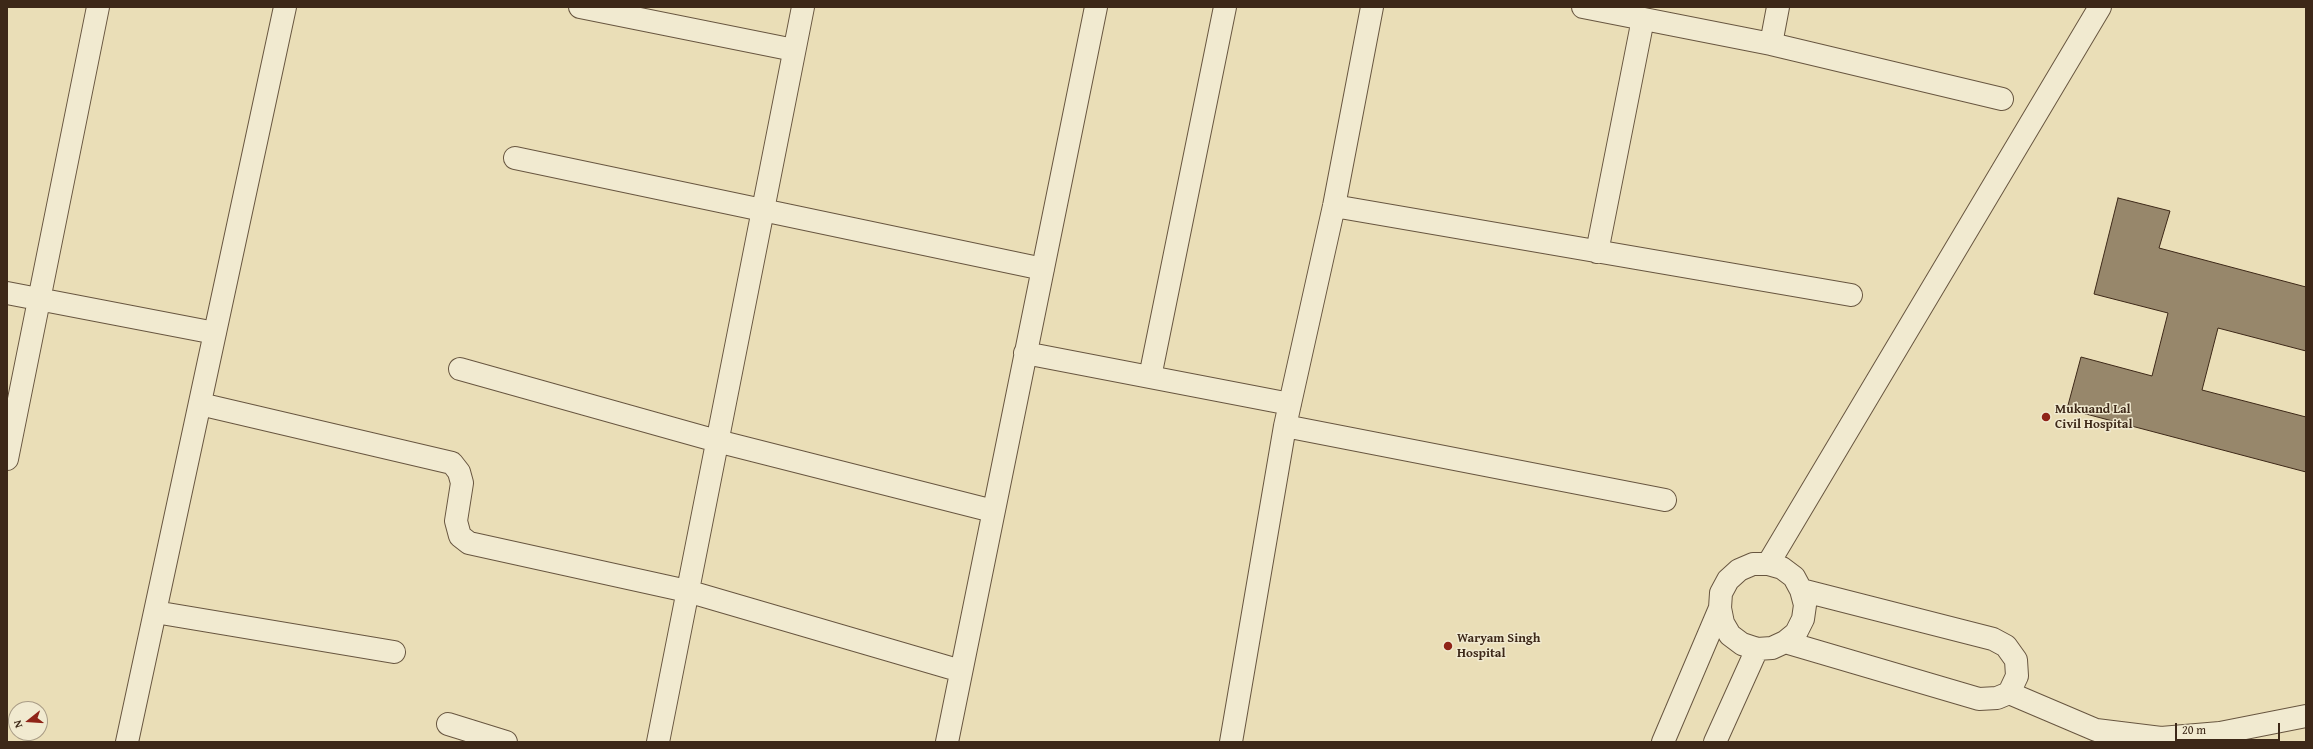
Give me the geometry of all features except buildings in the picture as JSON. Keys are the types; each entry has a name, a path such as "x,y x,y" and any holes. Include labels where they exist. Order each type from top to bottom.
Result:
{"street":[{"path":"7,458 98,7"},
{"path":"127,742 285,7"},
{"path":"580,7 794,50"},
{"path":"658,742 803,7"},
{"path":"947,742 1096,7"},
{"path":"1150,377 1225,7"},
{"path":"1231,742 1285,426 1334,206 1372,7"},
{"path":"1583,7 1771,44 2002,99"},
{"path":"1771,44 1778,7"},
{"path":"1768,564 2100,7"},
{"path":"1597,252 1643,19"},
{"path":"515,158 1043,270"},
{"path":"1334,206 1851,295"},
{"path":"7,293 215,333"},
{"path":"1025,353 1290,404"},
{"path":"460,369 717,441 993,511"},
{"path":"200,404 452,463 459,472 462,483 456,521 460,536 469,543 687,591 961,671"},
{"path":"1285,426 1665,500"},
{"path":"1753,564 1768,564 1782,568 1794,577 1801,590 1805,604 1803,619 1796,632 1785,642 1772,648 1757,649 1742,644 1730,635 1723,623 1720,608 1721,593 1728,580 1739,570 1753,564"},
{"path":"1785,642 1979,699 1997,698 2009,692 2017,676 2016,660 2006,646 1993,639 1801,590"},
{"path":"1663,742 1720,608"},
{"path":"155,612 394,652"},
{"path":"1716,742 1757,649"},
{"path":"2009,692 2096,730 2161,738 2220,733 2306,716"},
{"path":"448,724 506,742"}],"place":[{"name":"Mukuand Lal Civil Hospital","path":"2046,417"},
{"name":"Waryam Singh Hospital","path":"1448,646"}]}
